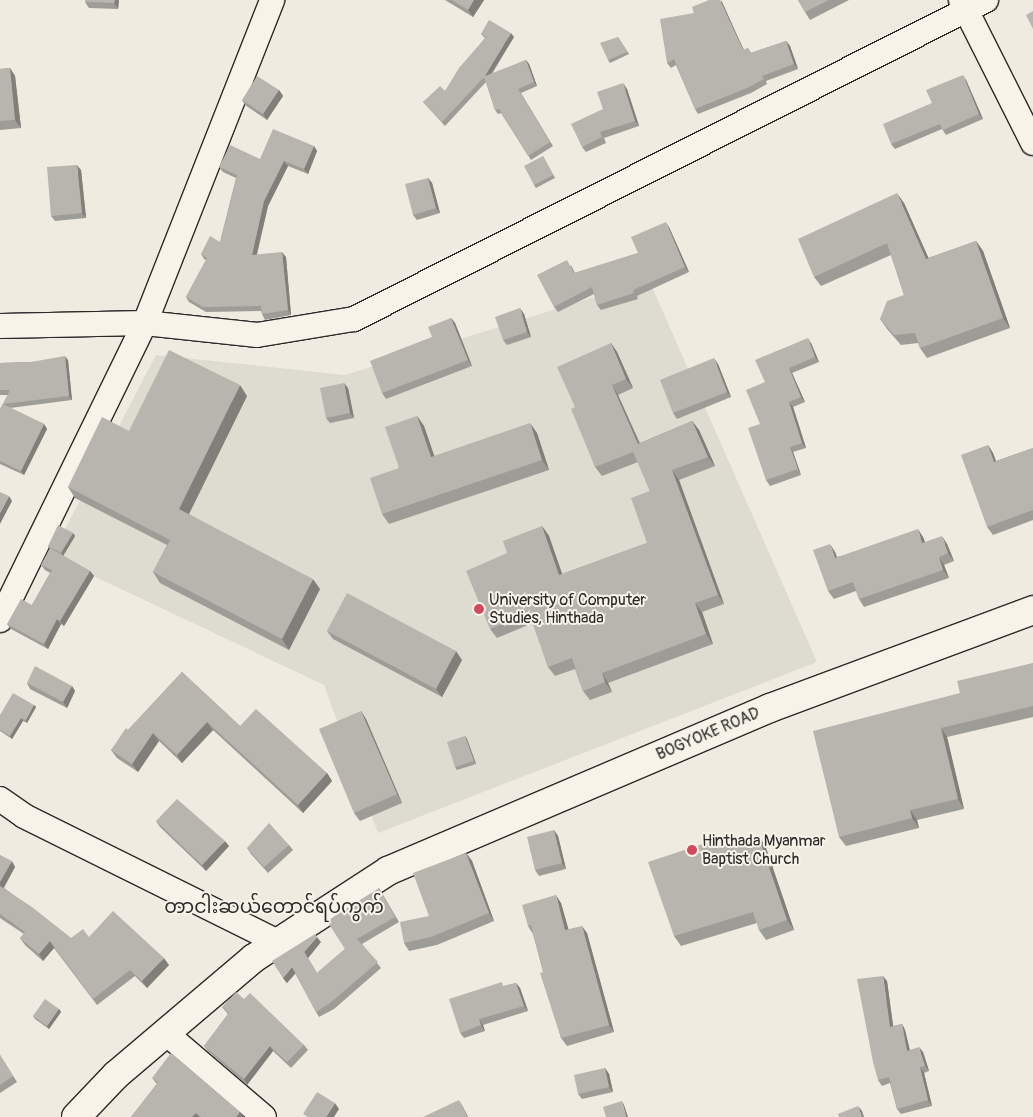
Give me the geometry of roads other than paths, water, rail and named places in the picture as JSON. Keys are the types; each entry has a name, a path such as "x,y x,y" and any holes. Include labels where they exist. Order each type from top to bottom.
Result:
{"main road":[{"name":"BOGYOKE ROAD","path":"76,1117 116,1075 168,1035 254,958 388,871 770,708 1033,610"}],"street":[{"path":"0,620 145,323 272,0"},
{"path":"0,326 145,323 257,335 354,319 655,169 971,3 1033,143"},
{"path":"0,799 24,816 278,942"},
{"path":"168,1035 264,1117"}],"place":[{"name":"University of Computer Studies, Hinthada","path":"479,609"},
{"name":"Hinthada Myanmar Baptist Church","path":"692,850"}],"district":[{"name":"တာငါးဆယ်တောင်ရပ်ကွက်","path":"274,908"}]}
